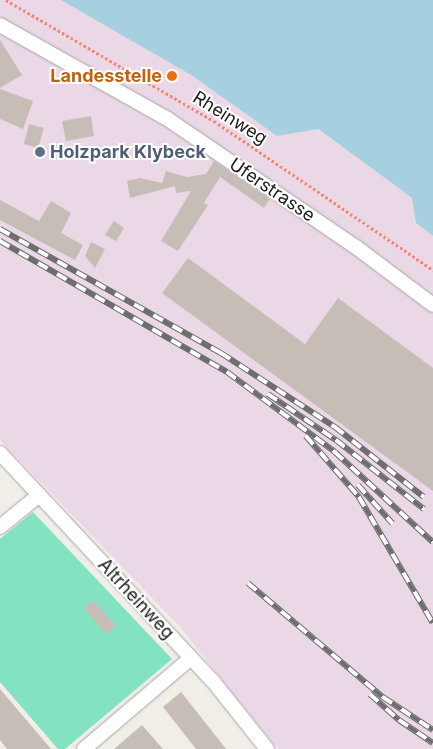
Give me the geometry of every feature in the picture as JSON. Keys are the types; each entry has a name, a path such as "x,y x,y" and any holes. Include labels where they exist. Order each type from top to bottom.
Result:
{"street":[{"name":"Uferstrasse","path":"0,25 166,118 356,247 433,305"},
{"name":"Altrheinweg","path":"0,453 38,496 191,658 267,749"},
{"path":"0,527 38,496"},
{"path":"84,749 191,658"}],"path":[{"name":"Rheinweg","path":"6,0 214,121 433,270"}],"shaded area":[{"path":"0,0 64,0 191,75 277,136 317,129 412,198 416,223 433,236 433,749 278,749 180,627 0,440"}],"green space":[{"path":"33,512 172,659 65,749 58,749 0,682 0,539"}],"water":[{"path":"61,0 433,0 433,236 416,223 412,198 318,129 277,136 191,75"}],"building":[{"path":"0,40 22,75 0,88"},
{"path":"0,89 33,101 23,129 0,119"},
{"path":"91,116 94,136 66,141 62,121"},
{"path":"29,124 44,128 38,148 24,144"},
{"path":"214,161 270,199 264,208 220,177 204,203 208,205 178,251 161,241 191,191 176,193 175,186 130,198 127,181 140,178 162,183 166,171 187,177 206,174"},
{"path":"0,200 39,221 51,201 71,213 61,233 83,245 75,260 0,220"},
{"path":"114,221 124,228 116,241 105,235"},
{"path":"91,242 105,249 95,268 85,256"},
{"path":"188,258 305,344 338,298 433,368 433,491 162,293"},
{"path":"93,600 116,626 106,634 84,608"},
{"path":"0,689 51,749 7,749 0,740"},
{"path":"181,692 226,749 196,749 163,707"},
{"path":"142,725 163,749 114,749"}],"railway":[{"path":"0,229 221,353 335,427 424,497"},
{"path":"0,241 227,372 335,452 433,542"},
{"path":"268,394 336,440 424,509"},
{"path":"306,436 359,497 433,623"},
{"path":"358,485 393,524"},
{"path":"248,583 383,697 433,730"},
{"path":"370,694 399,720 433,743"}],"place":[{"name":"Landesstelle","path":"172,76"},
{"name":"Holzpark Klybeck","path":"40,152"}]}
